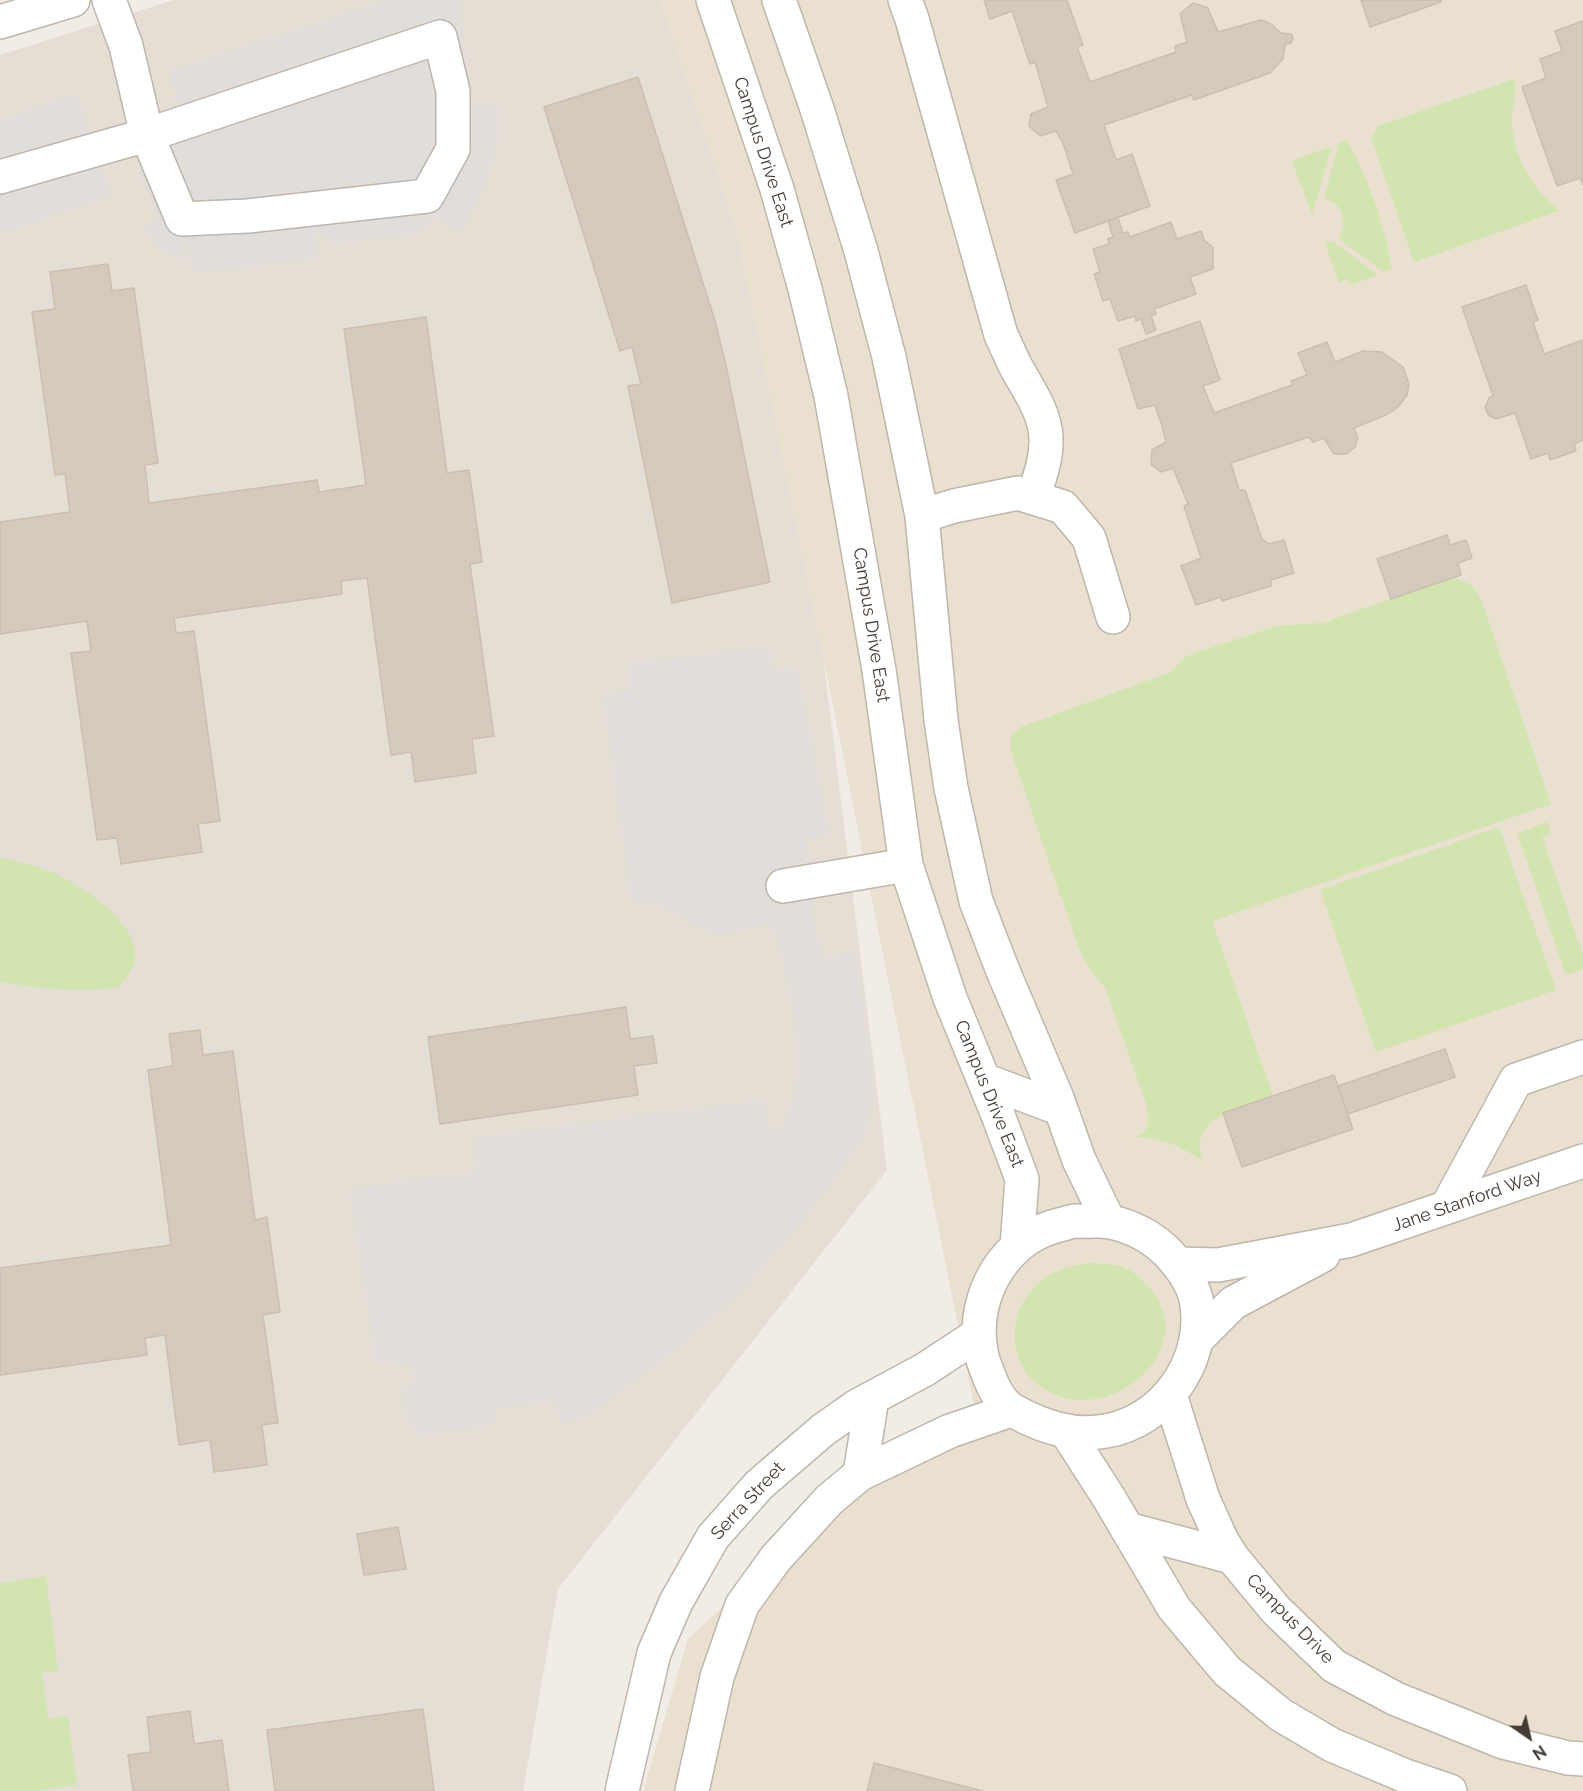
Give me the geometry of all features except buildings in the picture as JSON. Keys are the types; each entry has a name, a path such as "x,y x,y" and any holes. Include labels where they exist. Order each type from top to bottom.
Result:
{"street":[{"path":"0,22 73,0"},
{"path":"0,177 147,135 440,37 453,91 453,149 427,196 248,216 182,219 147,135 126,46 109,0"},
{"name":"Campus Drive East","path":"713,0 777,189 805,289 831,396 879,670 906,866 950,998 1022,1179 1017,1247"},
{"path":"779,0 861,251 889,357 922,516 941,720 951,788 976,901 1002,971 1061,1109 1079,1160 1109,1222"},
{"path":"905,0 1001,335 1044,421 1047,439 1044,461 1033,498"},
{"path":"922,516 954,506 1018,493 1063,507 1089,538 1113,617"},
{"path":"783,886 906,866"},
{"path":"1447,1207 1516,1080 1583,1057"},
{"path":"984,1080 1061,1109"},
{"name":"Jane Stanford Way","path":"1178,1264 1218,1265 1351,1240 1583,1161"},
{"name":"Jane Stanford Way","path":"1074,1221 1109,1222 1129,1227 1147,1236 1164,1248 1178,1264 1190,1283 1197,1303 1198,1338 1188,1366 1170,1395 1155,1409 1138,1420 1107,1431 1066,1431 1041,1424 1011,1410 993,1387 983,1362 979,1334 980,1311 987,1289 999,1266 1017,1247 1042,1231 1074,1221"},
{"name":"Jane Stanford Way","path":"1198,1338 1233,1303 1351,1240"},
{"name":"Serra Street","path":"622,1791 654,1653 676,1602 713,1537 759,1485 822,1430 872,1398 924,1370 979,1334"},
{"name":"Campus Drive","path":"1170,1395 1203,1499 1222,1541 1232,1557 1276,1610 1334,1666 1396,1699 1503,1742 1568,1758 1583,1759"},
{"path":"860,1474 872,1398"},
{"path":"692,1791 717,1677 742,1605 776,1558 829,1500 860,1474 950,1431 1011,1410"},
{"path":"1066,1431 1174,1608 1227,1671 1272,1708 1332,1745 1403,1775 1450,1791"},
{"path":"1127,1529 1232,1557"}],"shaded area":[{"path":"174,0 661,0 738,235 823,656 887,1170 558,1589 523,1791 0,1791 0,55"},
{"path":"386,0 459,0 471,105 497,104 497,145 482,192 460,233 435,215 420,233 335,244 315,230 316,258 195,273 187,247 178,259 157,247 143,226 159,219 139,170 177,97 169,72"},
{"path":"661,0 1583,0 1583,1791 643,1791 688,1639 878,1462 975,1410 738,235"},
{"path":"77,94 110,196 0,234 0,121"},
{"path":"769,647 772,671 797,668 829,834 805,839 818,897 811,908 822,960 854,952 863,1008 872,1100 864,1137 804,1219 735,1297 678,1347 590,1414 561,1424 556,1400 495,1408 496,1424 417,1436 415,1426 412,1423 406,1423 403,1388 414,1381 415,1373 405,1363 376,1362 350,1189 449,1175 455,1178 465,1177 477,1167 474,1138 765,1100 769,1128 783,1127 794,1098 798,1073 798,1044 795,1015 777,935 768,925 761,924 730,933 715,934 697,927 682,915 672,914 654,902 632,904 603,695 631,690 629,664"}],"green space":[{"path":"1514,79 1516,88 1512,116 1515,144 1519,156 1540,191 1559,211 1414,262 1371,137 1378,126"},
{"path":"1347,140 1363,171 1375,203 1392,270 1384,272 1338,238 1343,226 1343,214 1331,201 1324,199 1339,143"},
{"path":"1332,146 1312,214 1292,161"},
{"path":"1332,241 1378,275 1350,285 1347,279 1339,283 1325,243"},
{"path":"1457,579 1472,585 1481,599 1551,804 1212,921 1273,1096 1224,1113 1210,1123 1202,1133 1200,1153 1202,1161 1170,1143 1134,1137 1144,1132 1148,1126 1147,1106 1105,987 1088,968 1077,943 1011,751 1011,737 1021,727 1171,672 1184,658 1192,654 1277,626 1322,623 1446,580"},
{"path":"1547,822 1551,834 1542,837 1583,955 1583,969 1566,975 1517,833"},
{"path":"1499,827 1556,990 1376,1052 1320,890"},
{"path":"0,858 49,871 75,884 117,917 133,943 135,956 127,977 118,988 59,989 0,981"},
{"path":"1092,1263 1123,1267 1145,1283 1160,1304 1165,1325 1162,1346 1152,1365 1136,1381 1117,1393 1094,1399 1071,1399 1051,1393 1036,1383 1024,1369 1017,1353 1015,1336 1017,1318 1024,1300 1043,1279 1063,1269"},
{"path":"46,1576 58,1671 42,1673 48,1718 68,1716 77,1785 34,1791 0,1791 0,1583"}]}
